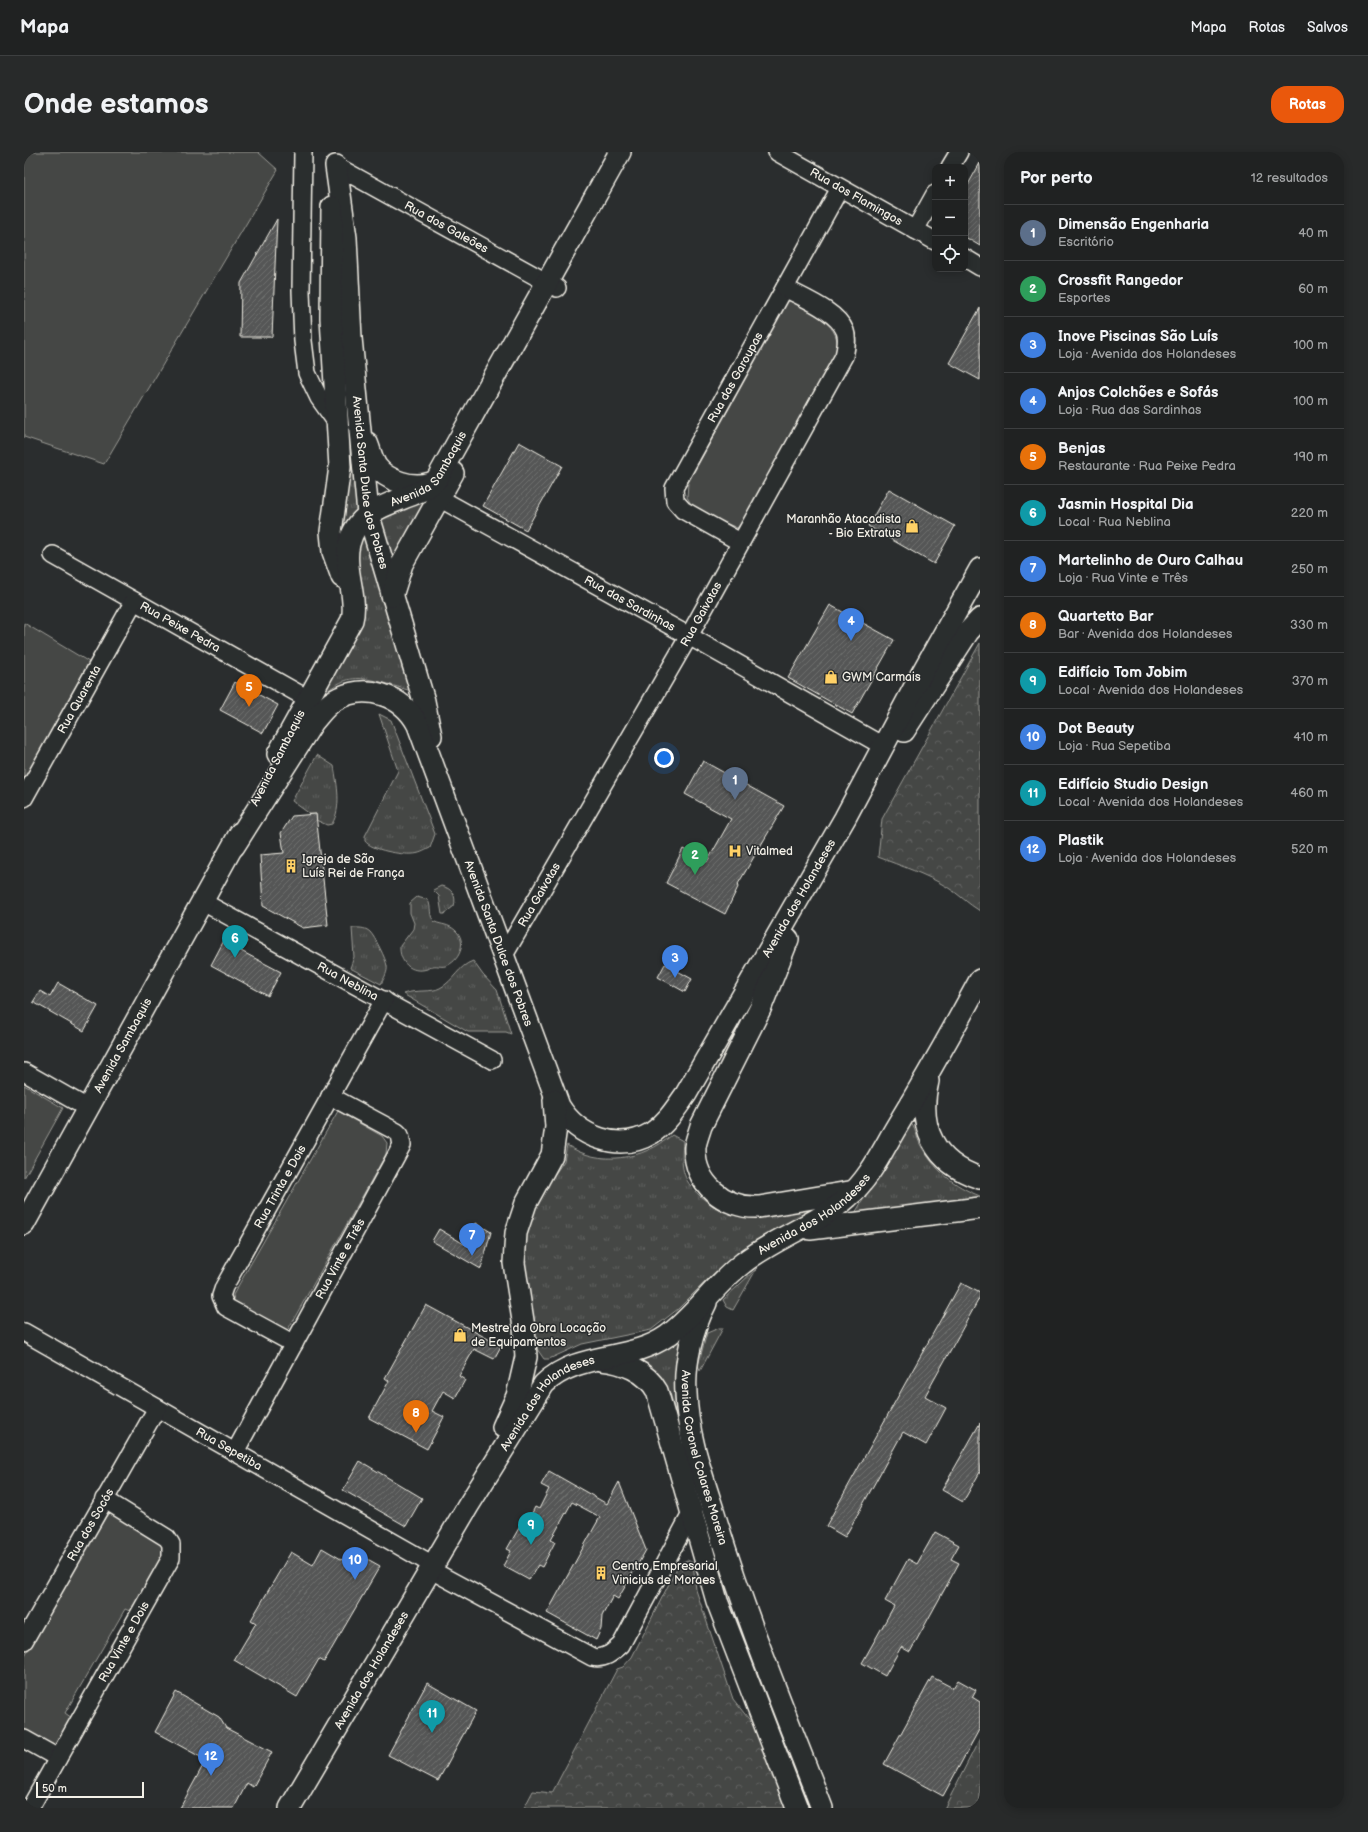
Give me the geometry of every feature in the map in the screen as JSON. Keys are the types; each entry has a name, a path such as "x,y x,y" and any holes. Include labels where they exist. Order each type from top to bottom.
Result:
{"main road":[{"name":"Avenida Sambaquis","path":"392,597 402,564 439,498 552,286 620,152"},
{"name":"Avenida Sambaquis","path":"24,1224 234,846 277,756 350,624 353,616 347,562 352,535 368,513 425,489 435,482 633,152"},
{"name":"Avenida Santa Dulce dos Pobres","path":"337,159 331,220 330,285 332,351 339,426 340,476 332,526 332,546 352,606"},
{"name":"Avenida Santa Dulce dos Pobres","path":"337,159 346,243 358,416 368,513 424,701 444,793"},
{"path":"358,416 374,461 383,473 400,482 415,485 430,483 440,475"},
{"name":"Avenida dos Holandeses","path":"553,1093 562,1112 571,1122 584,1132 599,1139 617,1142 629,1141 646,1136 670,1117 686,1094 846,818 980,569"},
{"path":"846,818 940,678 968,632 980,619"},
{"name":"Avenida Sambaquis","path":"234,846 309,729 327,705 341,696 363,692 381,694 405,707"},
{"name":"Avenida Santa Dulce dos Pobres","path":"405,707 414,716 418,725 553,1093"},
{"path":"812,877 760,1009 704,1118 698,1136 695,1154 700,1172 710,1188 723,1199 744,1207 759,1207 855,1192"},
{"name":"Avenida dos Holandeses","path":"290,1808 468,1506 544,1384 564,1369 595,1359 640,1348 662,1339 681,1323 716,1286 754,1254 827,1215 855,1192 870,1171 936,1060 980,980"},
{"path":"936,1060 928,1081 925,1102 925,1116 929,1133 936,1148 948,1162 957,1168 980,1178"},
{"path":"468,1506 517,1396 523,1374 526,1344 515,1280 514,1244 522,1213 548,1163 554,1147 556,1116 553,1093"},
{"path":"788,1235 820,1226 980,1208"},
{"name":"Avenida Coronel Colares Moreira","path":"716,1286 698,1321 687,1365 686,1394 691,1435 734,1579 822,1808"},
{"name":"Avenida Coronel Colares Moreira","path":"595,1359 612,1362 634,1369 653,1384 660,1401 717,1601 798,1808"}],"street":[{"path":"303,152 301,275 302,341 307,373 319,398 339,426"},
{"name":"Rua dos Flamingos","path":"777,152 932,239"},
{"path":"952,164 959,152"},
{"name":"Rua dos Galeões","path":"337,159 552,286"},
{"name":"Rua das Garoupas","path":"740,542 683,510 675,501 674,488 840,188"},
{"path":"915,230 932,199"},
{"path":"968,260 980,267"},
{"name":"Rua Gaivotas","path":"504,957 689,636 844,356 847,343 846,332 841,323 830,313 785,288"},
{"name":"Rua das Sardinhas","path":"439,498 884,746"},
{"name":"Rua Peixe Pedra","path":"53,555 308,699"},
{"name":"Rua Quarenta","path":"24,798 134,601"},
{"name":"Rua Neblina","path":"203,902 492,1060"},
{"name":"Rua Trinta e Dois","path":"294,1344 226,1307 221,1296 224,1287 384,1000"},
{"path":"24,1072 89,1109"},
{"name":"Rua Vinte e Três","path":"235,1452 402,1145 400,1135 397,1132 330,1096"},
{"name":"Rua Sepetiba","path":"24,1332 235,1452 432,1568 592,1657 609,1655 620,1645 692,1512"},
{"name":"Rua dos Socós","path":"24,1641 157,1408"},
{"name":"Rua Vinte e Dois","path":"30,1808 171,1558 170,1544 167,1538 104,1499"},
{"path":"24,1739 58,1758"}],"green space":[{"path":"24,152 258,152 278,170 104,464 24,437"},
{"path":"788,300 818,316 825,322 835,334 837,348 744,520 737,528 693,508 687,497 688,483"},
{"path":"345,375 359,507 342,533"},
{"path":"427,499 394,563 378,516"},
{"path":"363,533 411,685 408,690 382,682 359,678 348,680 327,691 316,703 359,624 354,552"},
{"path":"24,623 89,662 24,780"},
{"path":"980,643 980,911 939,882 913,870 878,857 882,819"},
{"path":"379,714 391,720 435,834 430,848 419,853 394,853 373,847 365,841 365,836 398,771"},
{"path":"317,755 334,766 338,803 332,824 327,825 316,820 316,814 310,814 292,801"},
{"path":"441,886 451,891 455,899 454,906 444,914 442,914 439,896 433,890"},
{"path":"417,897 428,900 431,915 435,922 450,927 459,934 461,939 461,949 453,962 448,965 432,966 427,969 416,970 404,962 400,952 400,946 413,929 414,923 410,913 410,903"},
{"path":"352,928 368,930 380,948 387,968 386,975 381,984 350,968 354,957"},
{"path":"473,961 483,975 497,990 511,1034 506,1032 468,1032 403,994 440,988 449,982 463,966"},
{"path":"24,1085 63,1108 24,1178"},
{"path":"338,1111 382,1136 387,1143 386,1154 286,1333 235,1304 233,1295"},
{"path":"910,1122 915,1130 920,1144 938,1169 953,1182 980,1196 980,1199 855,1213"},
{"path":"672,1135 683,1141 682,1165 689,1184 700,1196 713,1206 726,1212 755,1216 786,1213 816,1207 754,1241 712,1275 678,1309 651,1330 582,1344 549,1359 544,1359 537,1349 534,1338 519,1247 541,1194 564,1161 567,1145 580,1152 593,1156 621,1158 648,1150 660,1144"},
{"path":"757,1268 733,1310 727,1307 723,1300"},
{"path":"723,1328 700,1371 698,1365 707,1333"},
{"path":"684,1334 681,1421 678,1426 673,1402 667,1386 656,1373 636,1358"},
{"path":"109,1513 114,1513 161,1543 165,1553 132,1612 125,1609 65,1713 72,1718 54,1747 24,1732 24,1657"},
{"path":"687,1560 693,1563 696,1590 733,1699 759,1732 788,1808 524,1808 533,1791 552,1793 617,1669 623,1667 632,1657 679,1564"},
{"path":"980,1738 980,1808 944,1808 945,1807"}],"building":[{"path":"980,163 980,246 968,239 968,185"},
{"path":"277,219 272,337 240,337 241,283"},
{"path":"980,308 980,380 949,363"},
{"path":"519,442 562,466 526,530 483,506"},
{"name":"Maranhão Atacadista - Bio Extratus","path":"889,489 955,526 934,564 868,526"},
{"path":"830,605 894,640 852,714 788,678"},
{"path":"235,682 278,705 263,733 220,710"},
{"path":"703,761 784,806 738,884 739,885 725,914 666,883 683,849 707,862 731,819 685,794"},
{"name":"Igreja de São Luís Rei de França","path":"316,814 328,925 303,928 263,906 260,855 284,853 281,833 292,816"},
{"path":"229,931 247,941 241,951 281,972 268,996 211,965"},
{"path":"665,964 692,979 685,992 658,977"},
{"path":"58,983 98,1006 84,1031 33,1002 40,991 50,997"},
{"path":"476,1223 491,1232 481,1269 432,1241 439,1229 464,1244"},
{"path":"961,1283 980,1293 980,1297 925,1396 946,1408 926,1445 903,1432 845,1537 826,1526"},
{"path":"426,1305 501,1346 494,1359 474,1349 459,1376 465,1380 455,1398 443,1391 432,1411 444,1417 427,1449 369,1418 389,1381 385,1378"},
{"path":"980,1423 980,1472 963,1502 942,1490"},
{"path":"360,1461 422,1498 406,1526 343,1490"},
{"name":"Centro Empresarial Vinicius de Moraes","path":"549,1471 607,1504 619,1482 646,1550 618,1599 613,1596 602,1616 601,1629 596,1640 547,1613 600,1517 572,1502 551,1540 555,1542 542,1567 538,1565 529,1580 503,1566 511,1551 507,1549 523,1521 527,1523 535,1507 539,1509 549,1489 541,1485"},
{"path":"935,1532 959,1545 951,1559 959,1563 910,1652 901,1647 885,1676 862,1663 894,1606 885,1601 908,1559 917,1564"},
{"path":"322,1548 346,1562 353,1551 380,1566 324,1662 319,1659 297,1697 234,1660 256,1623 251,1620 291,1552 313,1565"},
{"path":"932,1677 953,1688 958,1680 976,1690 972,1697 980,1702 980,1728 943,1796 884,1764"},
{"path":"427,1683 476,1711 438,1781 388,1755"},
{"path":"176,1692 219,1717 226,1728 272,1752 253,1787 247,1783 234,1808 180,1808 206,1760 155,1732"}],"place":[{"name":"Maranhão Atacadista - Bio Extratus","path":"912,526"},
{"name":"Anjos Colchões e Sofás","path":"851,641"},
{"name":"GWM Carmais","path":"831,677"},
{"name":"Benjas","path":"249,707"},
{"name":"Dimensão Engenharia","path":"735,800"},
{"name":"Vitalmed","path":"735,851"},
{"name":"Igreja de São Luís Rei de França","path":"291,866"},
{"name":"Crossfit Rangedor","path":"695,875"},
{"name":"Jasmin Hospital Dia","path":"235,958"},
{"name":"Inove Piscinas São Luís","path":"675,978"},
{"name":"Martelinho de Ouro Calhau","path":"472,1256"},
{"name":"Mestre da Obra Locação de Equipamentos","path":"460,1335"},
{"name":"Quartetto Bar","path":"416,1433"},
{"name":"Edifício Tom Jobim","path":"531,1545"},
{"name":"Centro Empresarial Vinicius de Moraes","path":"601,1573"},
{"name":"Dot Beauty","path":"355,1580"},
{"name":"Edifício Studio Design","path":"432,1733"},
{"name":"Plastik","path":"211,1776"}]}
